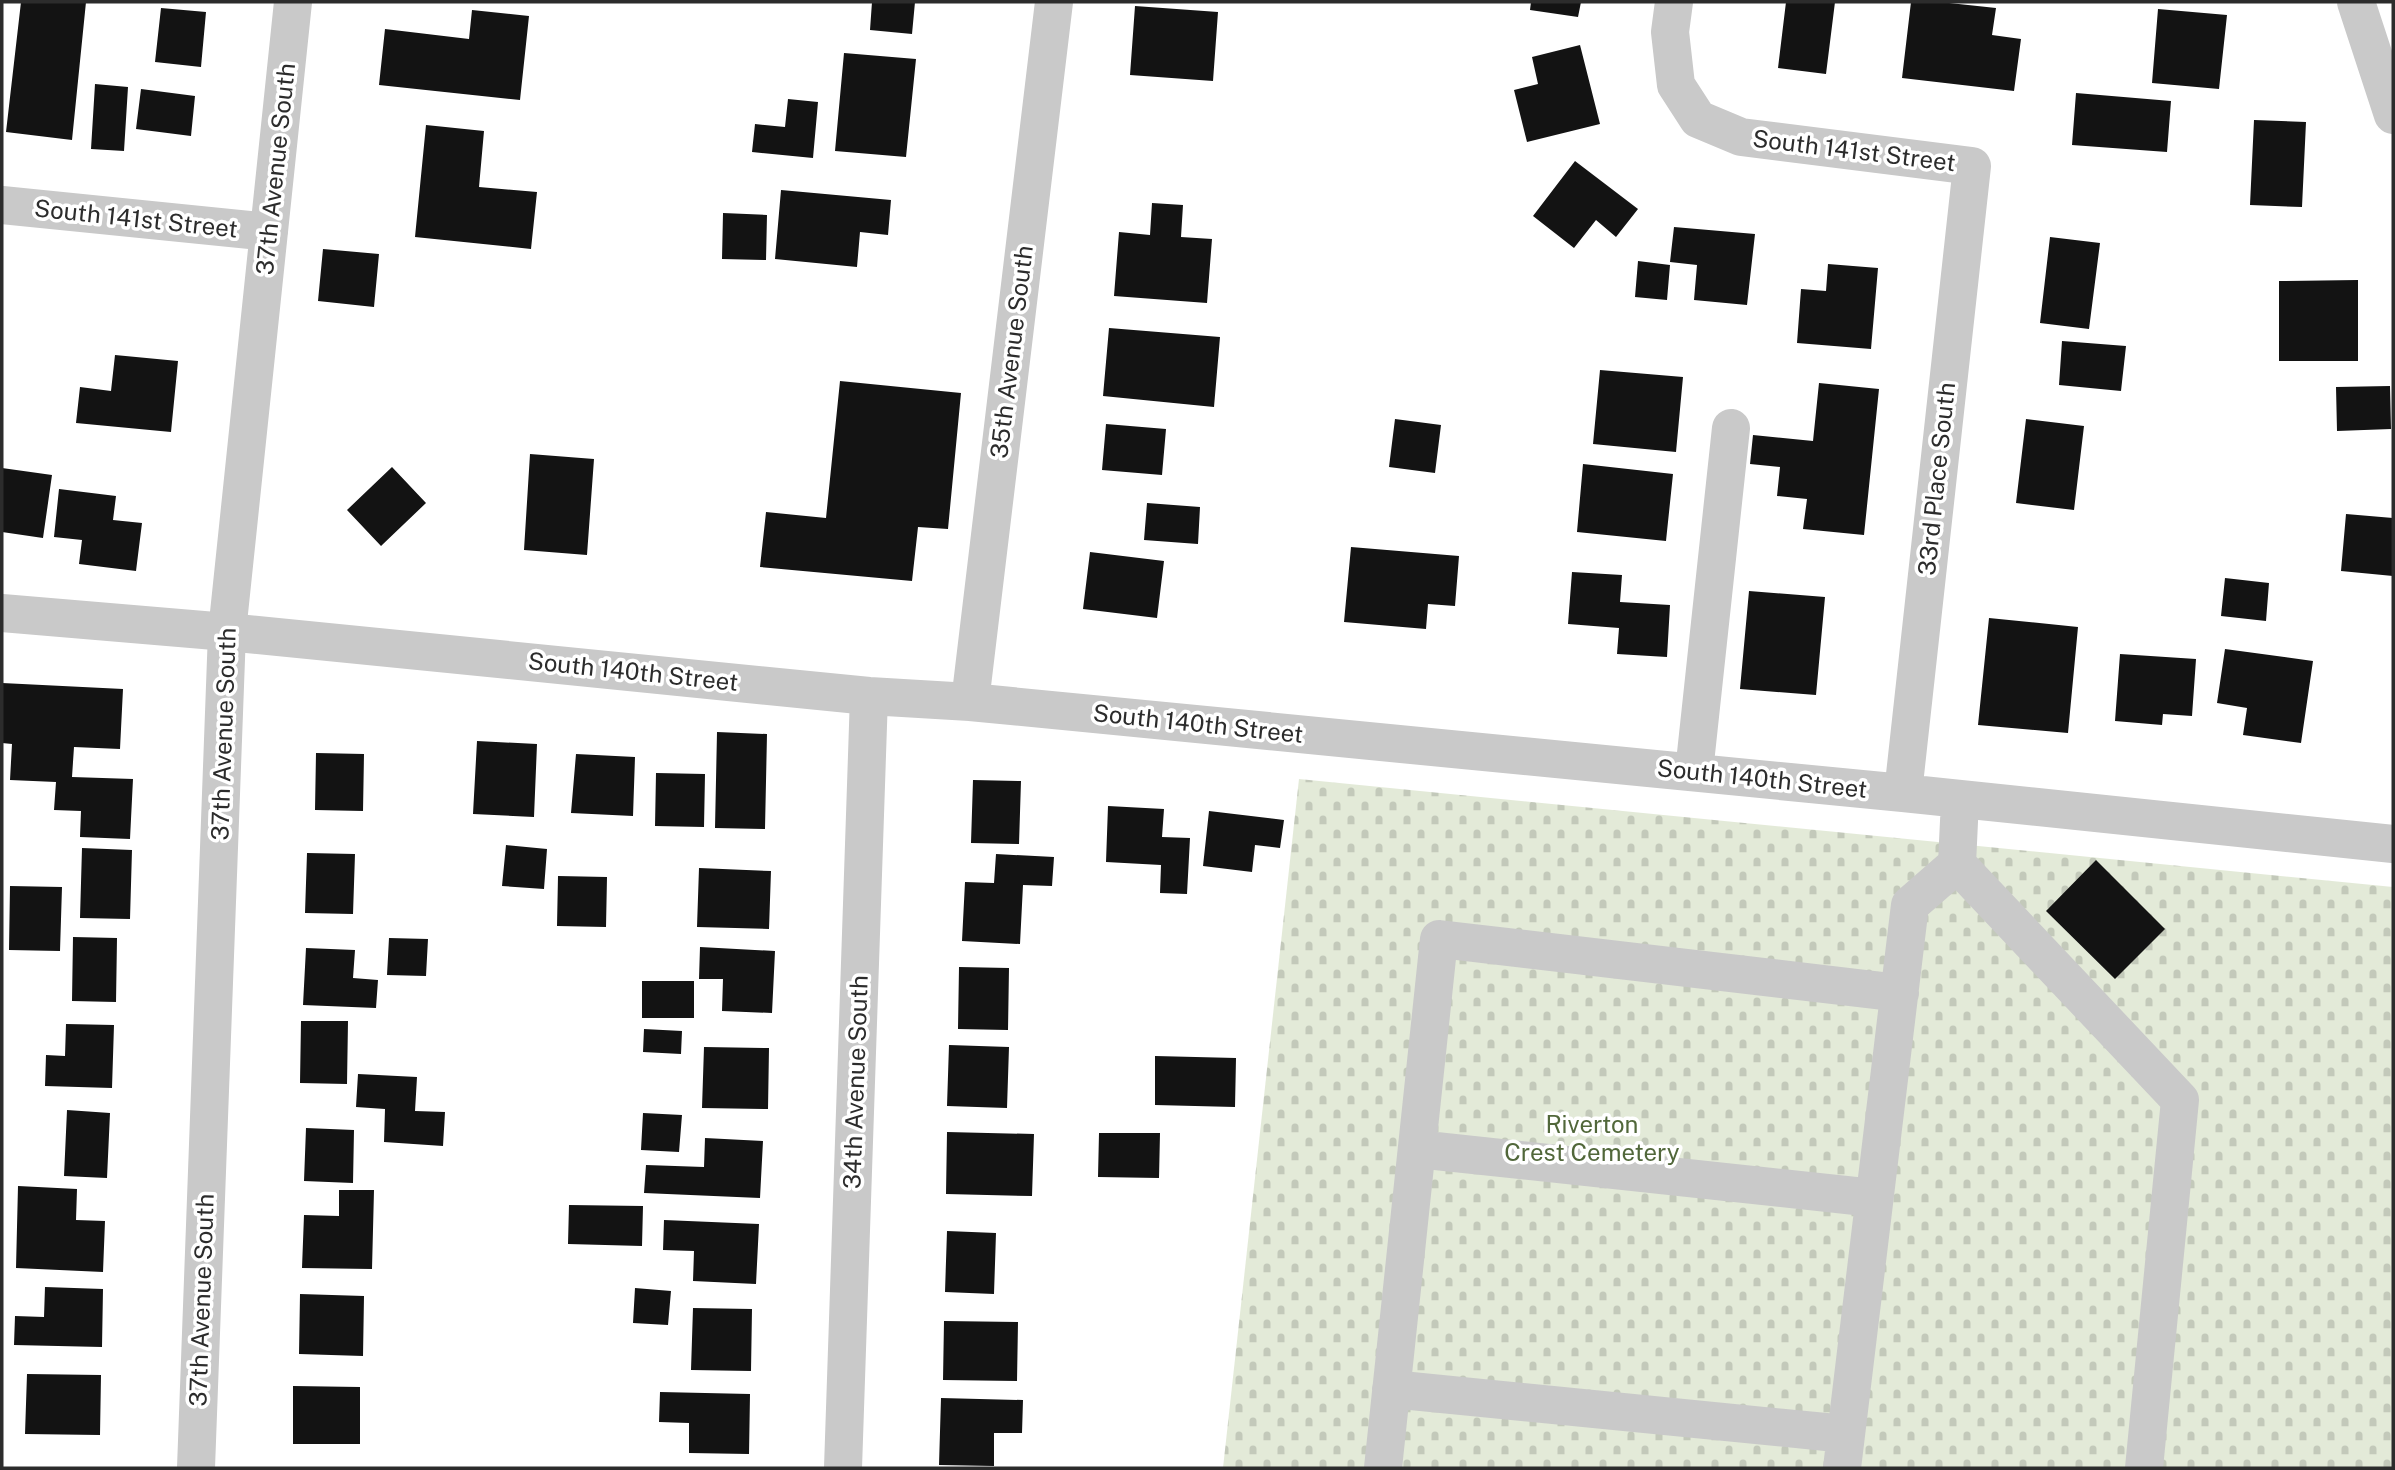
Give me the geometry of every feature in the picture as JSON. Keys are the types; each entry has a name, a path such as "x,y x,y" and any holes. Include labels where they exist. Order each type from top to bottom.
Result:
{"street":[{"name":"37th Avenue South","path":"196,1468 227,632 293,2"},
{"name":"35th Avenue South","path":"970,702 1054,2"},
{"name":"South 141st Street","path":"1674,2 1670,32 1676,85 1698,119 1741,137 1972,166"},
{"path":"2356,2 2393,115"},
{"name":"33rd Place South","path":"1903,793 1972,166"},
{"name":"South 141st Street","path":"2,205 270,232"},
{"path":"1694,772 1731,428"},
{"name":"South 140th Street","path":"2,613 227,632 869,696 970,702 1694,772 2393,844"},
{"name":"34th Avenue South","path":"843,1468 869,696"},
{"path":"1960,800 1957,864 2179,1100 2144,1468"},
{"path":"1391,1389 1844,1451 1910,905 1957,864"},
{"path":"1382,1468 1439,939 1899,993"},
{"path":"1417,1150 1874,1198"}],"green space":[{"name":"Riverton Crest Cemetery","path":"1299,779 2393,887 2393,1468 1223,1468"}],"building":[{"path":"21,2 86,2 72,140 6,132"},
{"path":"872,2 915,2 912,34 870,30"},
{"path":"1531,2 1581,2 1578,17 1530,10"},
{"path":"1786,2 1835,2 1826,74 1778,68"},
{"path":"1911,2 1996,8 1992,35 2021,39 2014,91 1902,78"},
{"path":"1135,6 1218,12 1213,81 1130,75"},
{"path":"161,8 206,12 201,67 155,62"},
{"path":"2158,9 2227,15 2219,89 2152,83"},
{"path":"472,10 529,16 520,100 379,85 385,29 469,39"},
{"path":"1580,45 1600,124 1527,142 1514,90 1538,84 1532,57"},
{"path":"844,53 916,59 906,157 835,151"},
{"path":"95,84 128,87 124,151 91,149"},
{"path":"141,89 195,96 191,136 136,129"},
{"path":"2076,93 2171,101 2167,152 2072,145"},
{"path":"788,99 818,102 813,158 752,152 755,124 785,127"},
{"path":"2254,120 2306,122 2302,207 2250,205"},
{"path":"426,125 484,131 479,187 537,192 531,249 415,237"},
{"path":"1575,161 1638,209 1616,237 1596,220 1574,248 1533,216"},
{"path":"781,190 891,200 888,235 860,232 857,267 775,259"},
{"path":"1152,203 1183,205 1181,237 1212,239 1207,303 1114,296 1119,232 1150,235"},
{"path":"723,213 767,215 766,260 722,259"},
{"path":"1674,227 1755,234 1747,305 1694,300 1697,265 1670,262"},
{"path":"2050,237 2100,243 2089,329 2040,323"},
{"path":"323,249 379,254 374,307 318,301"},
{"path":"1638,261 1670,265 1667,300 1635,297"},
{"path":"1828,264 1878,268 1871,349 1797,343 1801,289 1826,291"},
{"path":"2358,280 2358,361 2279,361 2279,281"},
{"path":"1109,328 1220,337 1214,407 1103,396"},
{"path":"2062,341 2126,346 2121,391 2059,385"},
{"path":"115,355 178,361 171,432 76,423 80,387 111,391"},
{"path":"1600,370 1683,377 1676,452 1593,444"},
{"path":"840,381 961,393 948,529 918,527 912,581 760,567 766,512 826,518"},
{"path":"1819,383 1879,389 1864,535 1803,529 1807,499 1777,496 1780,467 1750,464 1753,435 1813,441"},
{"path":"2390,386 2391,429 2337,431 2336,387"},
{"path":"1395,419 1441,425 1435,473 1389,467"},
{"path":"2026,419 2084,426 2074,510 2016,503"},
{"path":"1106,424 1166,429 1162,475 1102,470"},
{"path":"530,454 594,459 587,555 524,550"},
{"path":"1583,464 1673,474 1666,541 1577,532"},
{"path":"392,467 426,503 381,546 347,510"},
{"path":"2,468 52,475 43,538 2,532"},
{"path":"59,489 116,496 113,520 142,523 136,571 79,564 82,540 54,537"},
{"path":"1147,503 1200,507 1198,544 1144,540"},
{"path":"2346,514 2393,518 2393,576 2341,571"},
{"path":"1351,547 1459,556 1455,606 1428,604 1426,629 1344,622"},
{"path":"1090,552 1164,561 1157,618 1083,609"},
{"path":"1572,572 1622,575 1620,602 1670,605 1667,657 1617,654 1619,628 1568,624"},
{"path":"2225,578 2269,583 2266,621 2221,616"},
{"path":"1749,591 1825,597 1816,695 1740,689"},
{"path":"1989,618 2078,627 2068,733 1978,725"},
{"path":"2225,649 2313,661 2301,743 2243,735 2247,708 2217,703"},
{"path":"2120,654 2196,659 2192,716 2163,714 2162,725 2115,721"},
{"path":"2,683 123,689 120,749 74,747 72,777 133,779 130,839 80,837 81,811 54,810 56,782 10,780 12,744 2,743"},
{"path":"717,732 767,734 765,829 715,828"},
{"path":"477,741 537,744 534,817 473,814"},
{"path":"316,753 364,754 363,811 315,810"},
{"path":"576,754 635,757 633,816 571,813"},
{"path":"656,773 705,774 704,827 655,826"},
{"path":"973,780 1021,781 1019,844 971,843"},
{"path":"1108,806 1164,809 1162,837 1190,838 1187,894 1160,893 1161,865 1106,862"},
{"path":"1209,811 1284,820 1280,848 1255,845 1252,872 1203,866"},
{"path":"506,845 547,849 544,889 502,886"},
{"path":"82,848 132,850 130,919 80,918"},
{"path":"307,853 355,854 353,914 305,913"},
{"path":"996,854 1054,857 1052,886 1023,885 1020,944 962,941 965,882 994,883"},
{"path":"2096,860 2165,929 2115,979 2046,911"},
{"path":"699,868 771,871 769,929 697,927"},
{"path":"558,876 607,877 606,927 557,926"},
{"path":"10,886 62,887 60,951 9,950"},
{"path":"73,937 117,938 116,1002 72,1001"},
{"path":"389,938 428,939 426,976 387,975"},
{"path":"700,947 775,951 772,1013 722,1011 723,979 699,979"},
{"path":"306,948 355,950 353,978 378,980 376,1008 303,1005"},
{"path":"959,967 1009,968 1008,1030 958,1029"},
{"path":"642,981 694,981 694,1018 642,1018"},
{"path":"301,1021 348,1021 347,1084 300,1083"},
{"path":"66,1024 114,1025 112,1088 45,1086 46,1055 65,1056"},
{"path":"644,1029 682,1031 681,1054 643,1052"},
{"path":"949,1045 1009,1047 1007,1108 947,1106"},
{"path":"704,1047 769,1048 768,1109 702,1108"},
{"path":"1155,1056 1236,1058 1235,1107 1155,1105"},
{"path":"358,1074 417,1077 415,1111 445,1112 443,1146 384,1142 385,1109 356,1107"},
{"path":"67,1110 110,1113 107,1178 64,1176"},
{"path":"643,1113 682,1115 679,1152 641,1150"},
{"path":"306,1128 354,1130 353,1183 304,1181"},
{"path":"947,1132 1034,1134 1032,1196 946,1194"},
{"path":"1099,1133 1160,1133 1159,1178 1098,1177"},
{"path":"705,1138 763,1141 760,1198 644,1193 646,1165 704,1167"},
{"path":"18,1186 77,1189 76,1220 105,1221 103,1272 16,1268"},
{"path":"339,1190 374,1190 372,1269 302,1268 304,1215 339,1216"},
{"path":"569,1205 643,1206 642,1246 568,1244"},
{"path":"664,1220 759,1224 756,1284 693,1281 694,1251 663,1250"},
{"path":"947,1231 996,1233 994,1294 945,1292"},
{"path":"45,1287 103,1289 102,1347 14,1345 15,1316 44,1317"},
{"path":"635,1288 671,1291 668,1325 633,1323"},
{"path":"300,1294 364,1296 363,1356 299,1354"},
{"path":"693,1308 752,1309 751,1371 691,1370"},
{"path":"944,1321 1018,1322 1017,1381 943,1380"},
{"path":"27,1374 101,1375 100,1435 25,1434"},
{"path":"293,1386 360,1387 360,1444 293,1444"},
{"path":"660,1392 750,1394 749,1454 689,1453 689,1423 659,1422"},
{"path":"941,1398 1023,1400 1022,1433 994,1433 994,1466 939,1465"}]}
